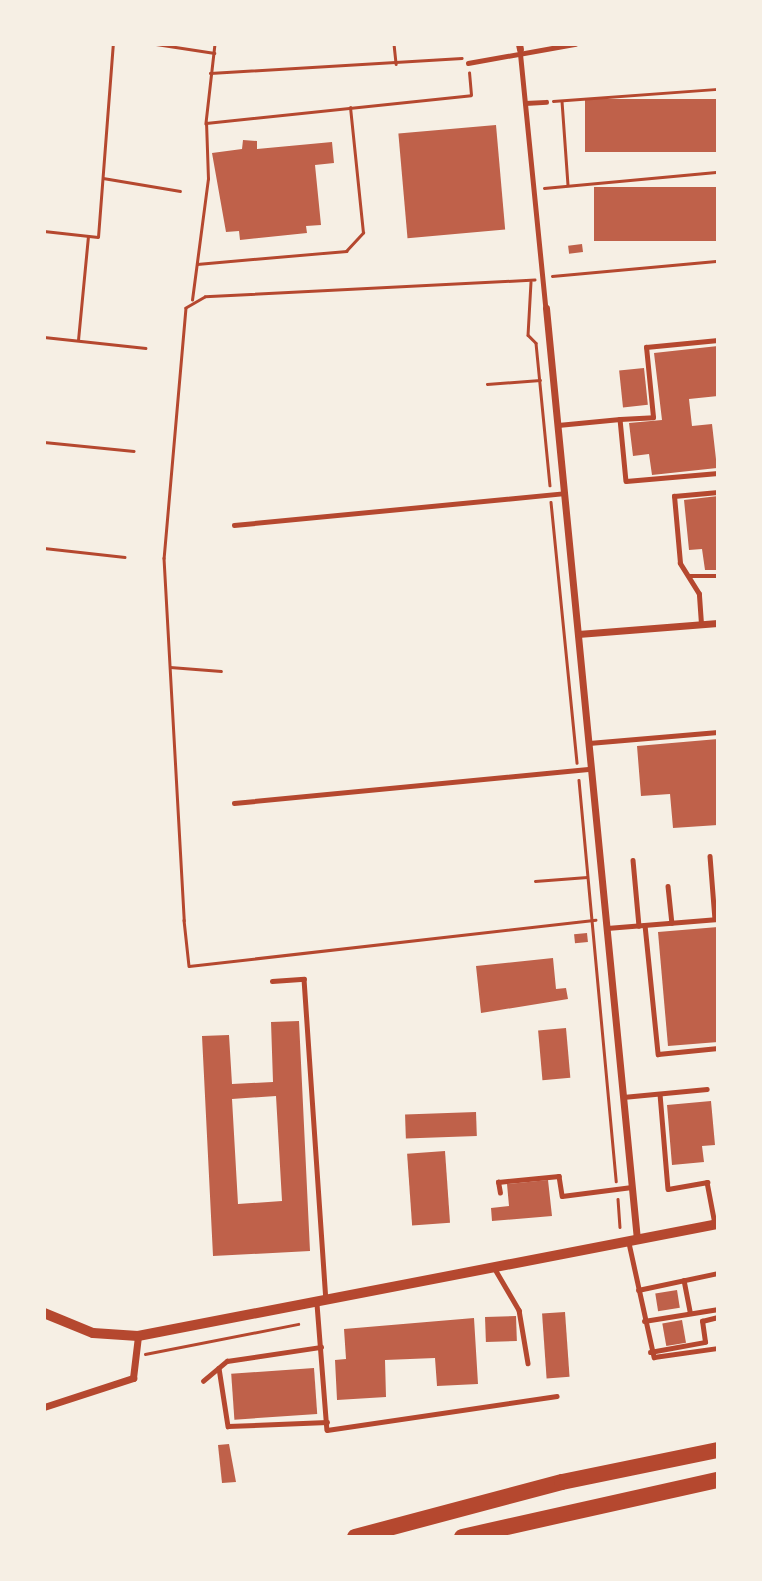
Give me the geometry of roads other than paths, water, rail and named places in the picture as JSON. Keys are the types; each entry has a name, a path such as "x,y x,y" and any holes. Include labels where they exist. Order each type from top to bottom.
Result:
{"highway":[{"path":"355,1537 562,1482 718,1450"},
{"path":"462,1537 718,1480"}],"street":[{"path":"546,308 632,1187 633,1241"},
{"path":"578,634 718,623"},
{"path":"44,1313 93,1333 138,1336 716,1224"},
{"path":"44,1407 121,1385 138,1371 138,1336"}],"lane":[{"path":"470,64 520,46 575,44"},
{"path":"520,46 546,308"},
{"path":"526,103 546,102"},
{"path":"558,425 653,416 646,347 718,340"},
{"path":"620,419 626,481 718,473"},
{"path":"701,624 699,594 680,563 674,496 718,492"},
{"path":"234,525 564,493"},
{"path":"688,576 718,576"},
{"path":"589,743 718,732"},
{"path":"234,803 591,769"},
{"path":"607,928 717,919 710,856"},
{"path":"633,860 658,1054 718,1048"},
{"path":"668,886 672,922"},
{"path":"272,981 304,979 322,1302 320,1347 327,1430 368,1427 557,1396"},
{"path":"623,1097 707,1090"},
{"path":"660,1094 668,1189 708,1182 716,1224"},
{"path":"500,1194 499,1182 559,1176 562,1196 632,1187"},
{"path":"633,1241 639,1298 650,1352 661,1359 718,1348"},
{"path":"495,1268 519,1310 528,1363"},
{"path":"638,1290 718,1273"},
{"path":"684,1280 690,1312"},
{"path":"644,1321 718,1309"},
{"path":"650,1352 705,1342 702,1321 718,1317"},
{"path":"203,1381 227,1361 320,1347"},
{"path":"219,1368 228,1426 327,1422"}]}
